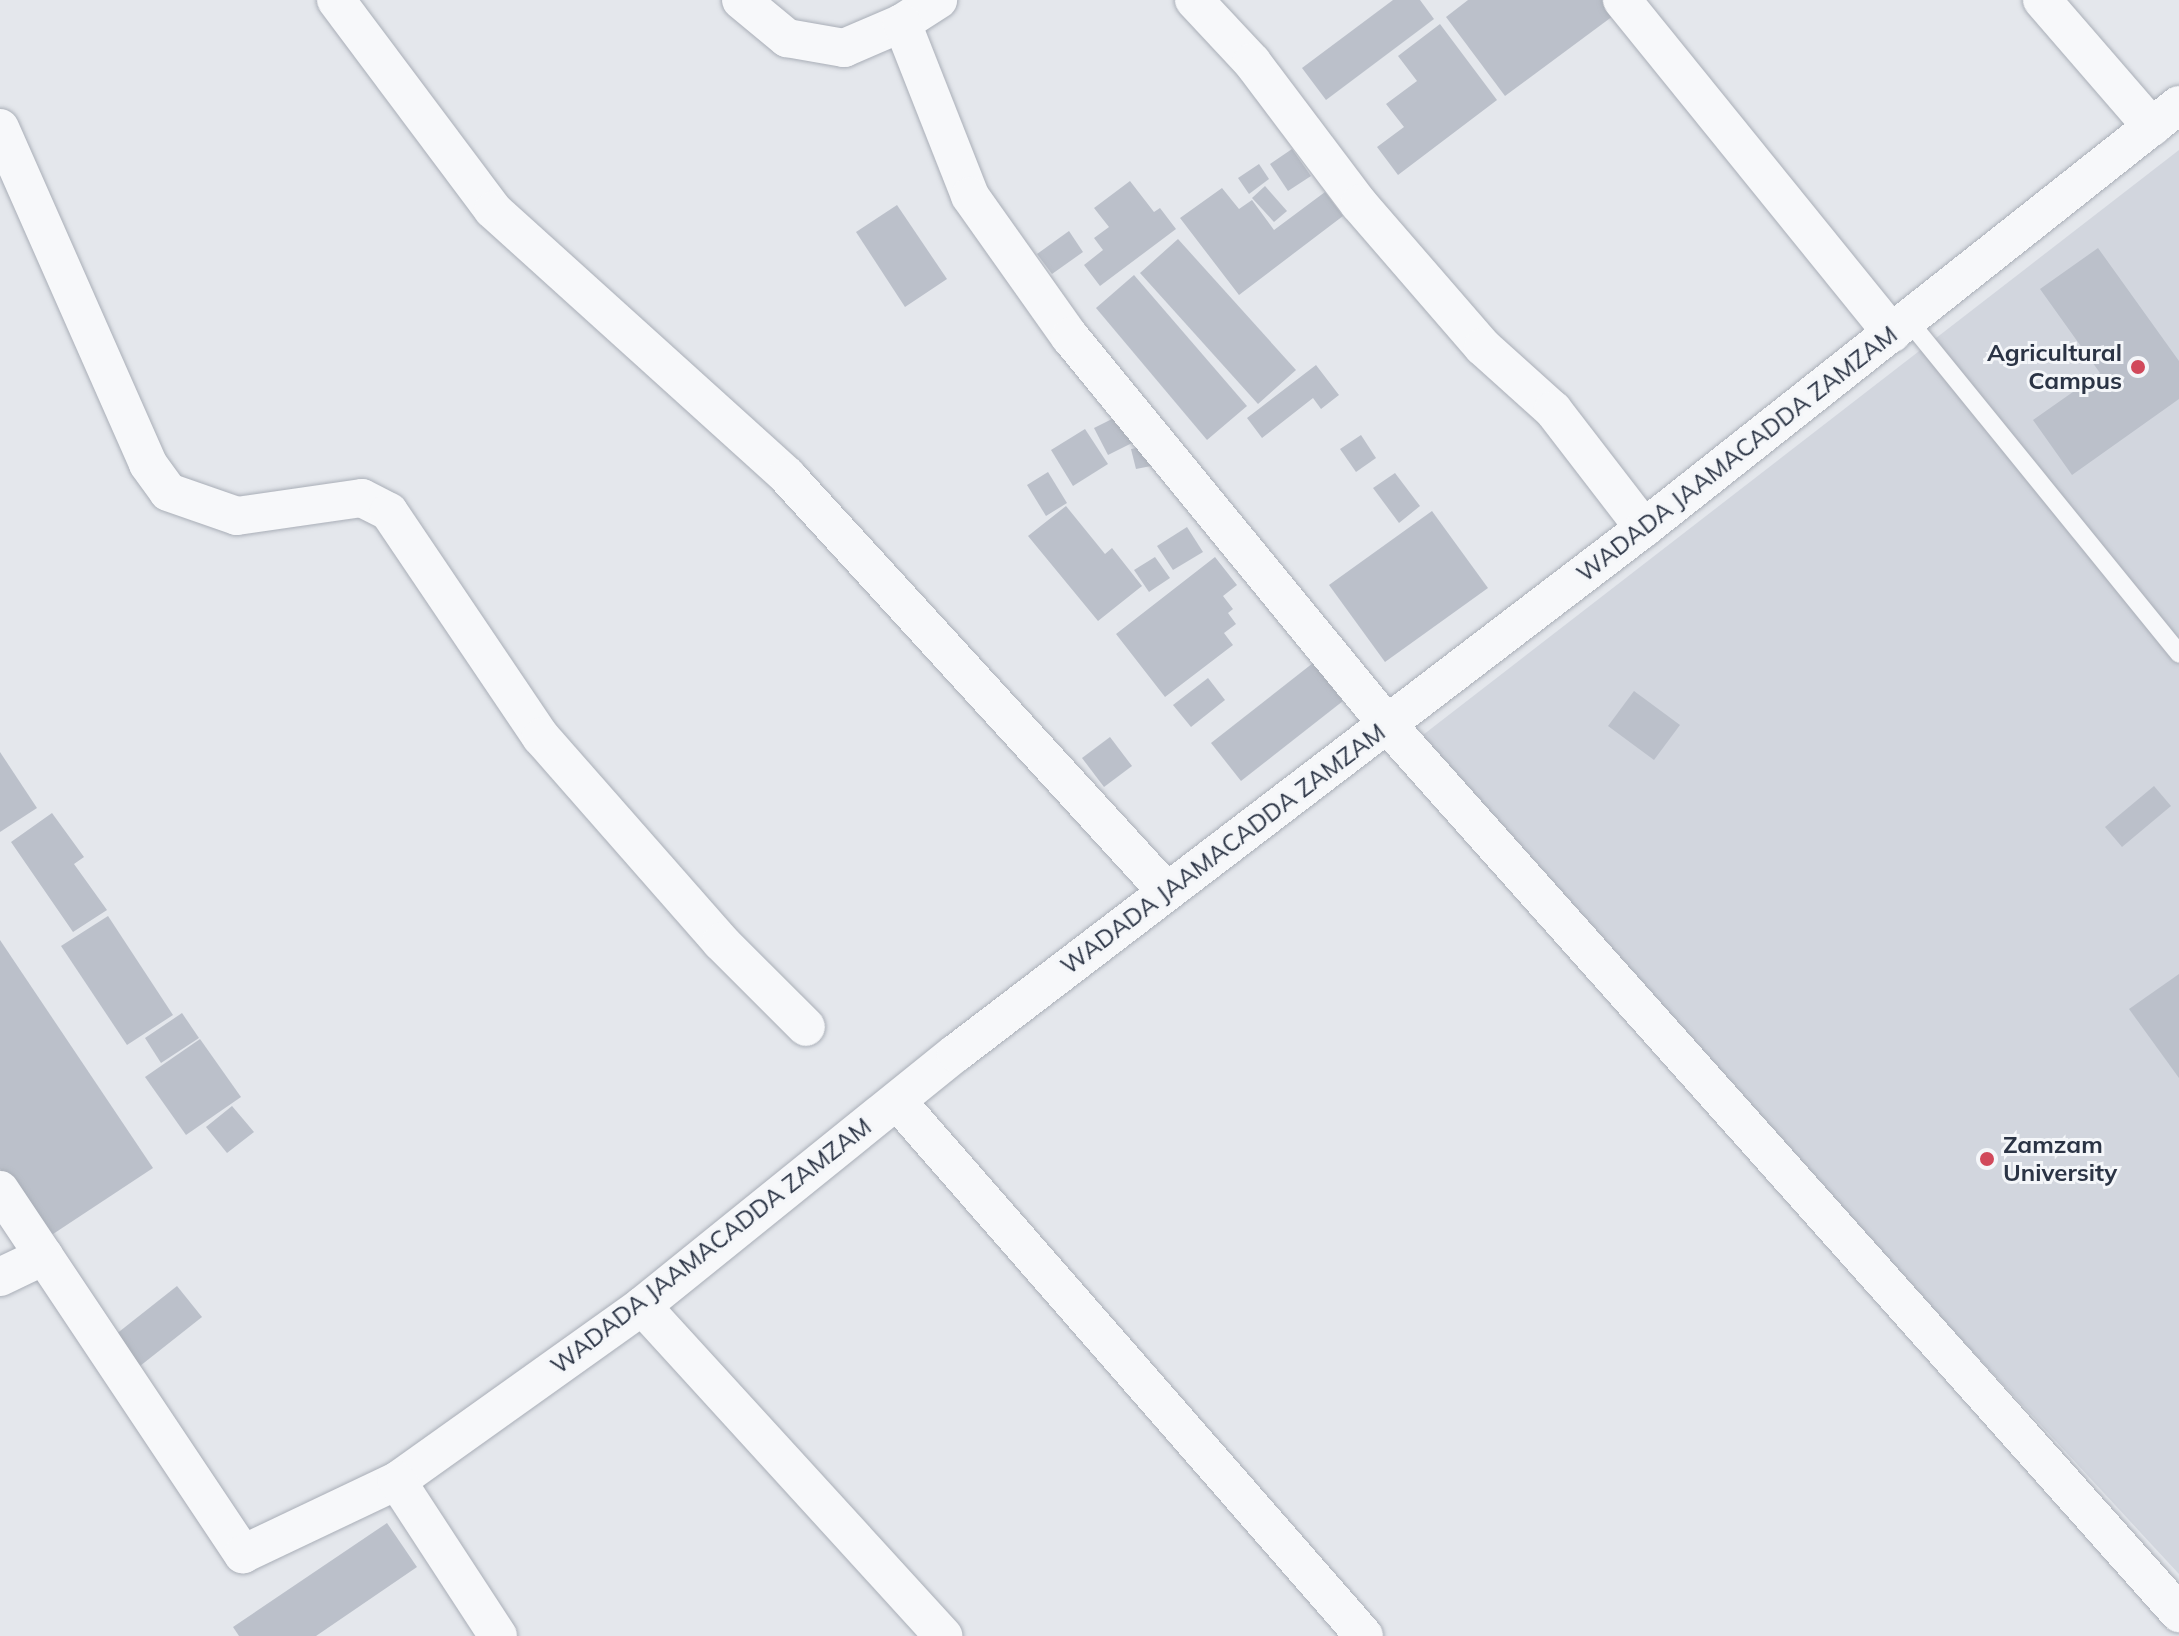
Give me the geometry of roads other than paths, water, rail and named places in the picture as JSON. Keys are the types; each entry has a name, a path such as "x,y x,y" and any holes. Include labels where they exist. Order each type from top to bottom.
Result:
{"street":[{"path":"336,0 493,210 787,476 1167,892"},
{"path":"741,0 787,38 844,48 902,23 938,0"},
{"path":"1194,0 1252,62 1359,204 1410,258 1483,347 1553,410 1644,528"},
{"path":"1622,0 1900,326"},
{"path":"2042,0 2166,116"},
{"path":"902,23 970,196 1070,337 1387,724 2179,1613"},
{"name":"WADADA JAAMACADDA ZAMZAM","path":"44,1256 243,1554 397,1481 642,1306 897,1101 1644,528 2166,116"},
{"path":"0,128 148,464 168,492 237,516 362,498 389,512 541,737 721,942 806,1027"},
{"path":"897,1101 1364,1636"},
{"path":"0,1190 44,1256 0,1277"},
{"path":"642,1306 943,1636"},
{"path":"397,1481 498,1636"}],"lane":[{"path":"1900,326 2179,654"}],"place":[{"name":"Agricultural Campus","path":"2138,367"},
{"name":"Zamzam University","path":"1987,1159"}]}
